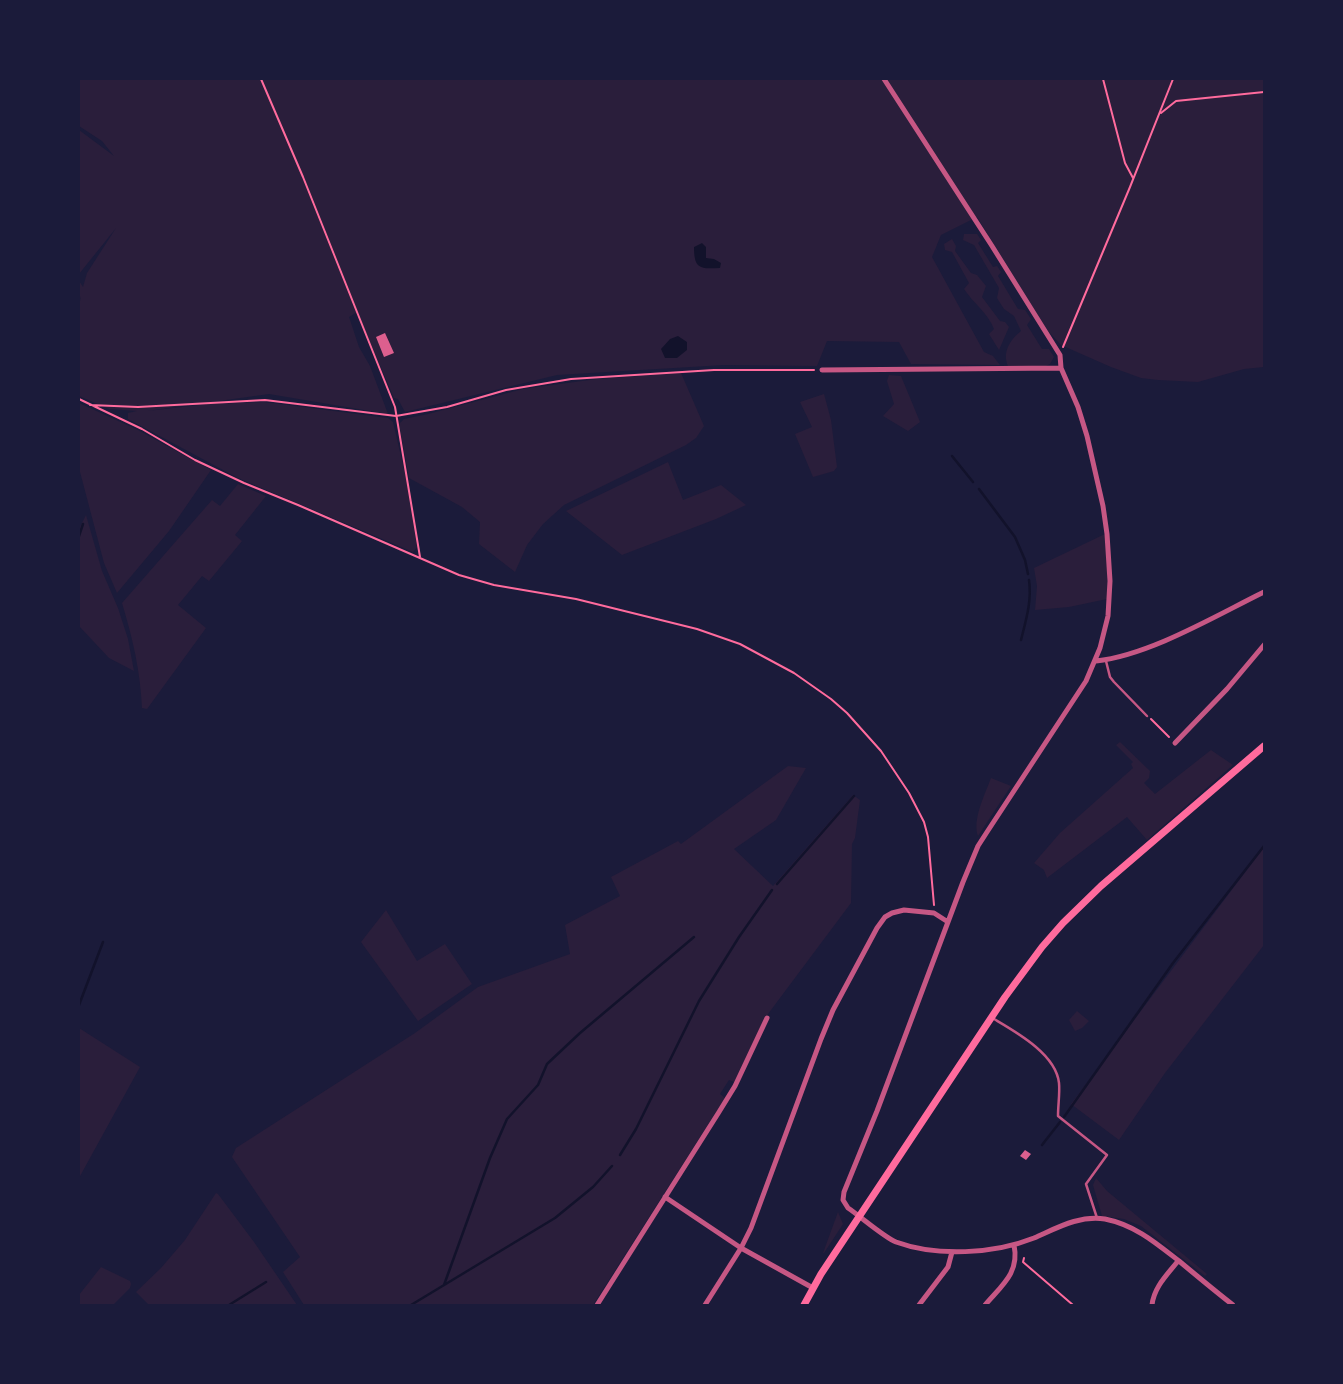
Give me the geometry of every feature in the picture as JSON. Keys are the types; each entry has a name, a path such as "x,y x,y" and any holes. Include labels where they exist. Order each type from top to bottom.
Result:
{"main road":[{"path":"804,1305 859,1216 1005,997 1042,947 1087,899 1264,747"}],"street":[{"path":"884,79 1060,355 1061,368 1087,436 1101,494 1107,534 1110,601 1096,661 1080,692 978,846 843,1200 845,1205 859,1216 897,1242 952,1252 1014,1245 1072,1222 1097,1218 1128,1225 1139,1230 1233,1305"},
{"path":"822,370 1061,368"},
{"path":"1096,661 1148,648 1264,592"},
{"path":"1175,743 1264,645"},
{"path":"705,1305 741,1248 764,1195 821,1039 877,928 885,917 904,910 934,913 948,922"},
{"path":"597,1305 735,1086 768,1018"},
{"path":"665,1197 741,1248 813,1288"},
{"path":"985,1305 1012,1273 1016,1258 1014,1245"},
{"path":"919,1305 948,1267 952,1252"},
{"path":"1152,1305 1154,1293 1178,1261"}],"lane":[{"path":"1106,660 1110,677 1147,716"},
{"path":"992,1017 1044,1054 1053,1065 1059,1081 1058,1116 1107,1155 1086,1184 1097,1218"}],"path":[{"path":"261,79 395,407 420,558"},
{"path":"1103,79 1125,163 1134,178"},
{"path":"1063,348 1173,79"},
{"path":"1160,113 1176,101 1264,92"},
{"path":"89,405 138,407 265,400 396,416 447,407 506,390 571,379 714,370 822,370"},
{"path":"79,399 244,483 477,581 576,599 723,637 758,653 807,682 831,699 863,729 909,793 924,822 928,838 934,913"},
{"path":"1147,716 1170,737"},
{"path":"1024,1258 1023,1262 1073,1305"}],"shaded area":[{"path":"79,79 1264,79 1264,367 1244,369 1198,382 1158,380 1141,378 1061,345 1048,331 977,217 941,235 932,257 984,352 993,356 1000,365 911,364 899,342 827,341 817,366 724,365 557,375 405,412 398,399 394,398 357,312 349,317 388,414 269,394 147,411 209,404 264,402 388,418 393,422 406,478 417,547 413,552 238,478 128,419 128,413 137,411 109,409 79,396 79,281 83,287 87,273 116,228 79,274 79,130 114,156 102,141 79,126"},
{"path":"964,234 977,234 981,240 978,243 993,267 997,266 1001,272 998,276 1018,309 1025,310 1031,319 1027,325 1042,349 1049,349 1054,357 1050,364 1008,366 1008,347 1021,331 1014,316 1004,309 997,298 999,288 974,245 963,240"},
{"path":"952,239 956,246 955,251 971,273 977,275 986,286 982,297 1000,321 1009,327 999,350 989,334 994,329 991,323 964,289 969,283 952,252 945,250 944,244"},
{"path":"702,243 706,247 706,258 721,263 720,268 703,268 697,264 694,247"},
{"path":"678,336 687,342 687,350 677,358 665,358 661,349 670,339"},
{"path":"681,373 704,426 696,438 564,505 543,524 527,545 515,572 479,544 480,522 462,507 409,478 399,424 404,419 523,389 597,379"},
{"path":"889,375 901,376 920,422 908,431 883,416 894,404 887,381"},
{"path":"824,394 831,420 837,467 834,471 813,477 795,434 812,427 800,402"},
{"path":"79,403 138,430 211,470 169,531 117,593 104,563 79,468"},
{"path":"668,462 683,500 721,485 746,505 622,555 566,511"},
{"path":"238,484 266,496 235,535 242,541 209,581 202,576 178,605 206,628 147,709 142,708 140,680 122,603 212,500 220,506"},
{"path":"86,515 102,571 128,639 134,671 109,658 79,626 79,529"},
{"path":"1105,534 1107,599 1069,607 1035,610 1037,586 1034,568"},
{"path":"1120,742 1150,771 1149,778 1144,783 1155,794 1211,750 1233,765 1147,840 1127,817 1047,878 1044,870 1034,863 1060,833 1133,768 1133,762 1116,745"},
{"path":"788,766 806,768 776,820 734,849 773,886 853,795 860,800 852,844 851,903 765,1018 734,1082 729,1080 720,1094 725,1098 593,1305 304,1305 283,1272 300,1257 232,1157 236,1148 415,1033 478,987 570,954 565,925 620,896 611,877 678,841 681,844"},
{"path":"991,778 1011,786 978,836 978,815"},
{"path":"1264,847 1264,945 1165,1073 1119,1140 1071,1104"},
{"path":"386,910 417,961 445,944 472,984 418,1021 361,942"},
{"path":"1077,1011 1089,1021 1075,1031 1069,1020"},
{"path":"79,1028 140,1067 79,1178"},
{"path":"1096,1178 1107,1191 1207,1274 1205,1276 1141,1226 1124,1219 1102,1216 1093,1185"},
{"path":"216,1193 297,1305 149,1305 136,1292 185,1240"},
{"path":"838,1212 843,1224 823,1253"},
{"path":"101,1267 130,1281 130,1288 113,1305 79,1305 79,1295"}],"building":[{"path":"385,333 394,353 384,357 376,337"},
{"path":"1025,1150 1031,1154 1026,1160 1020,1156"}],"waterway":[{"path":"952,456 973,482"},
{"path":"979,489 1015,537 1028,574"},
{"path":"79,536 83,524"},
{"path":"1021,640 1027,618 1029,580"},
{"path":"777,884 854,796"},
{"path":"1064,1117 1173,963 1264,846"},
{"path":"620,1155 636,1129 699,1001 772,890"},
{"path":"444,1285 507,1119 538,1085 547,1064 694,937"},
{"path":"79,1005 103,942"},
{"path":"1042,1145 1060,1122"},
{"path":"411,1305 555,1218 593,1187 612,1166"},
{"path":"229,1305 266,1282"}]}
